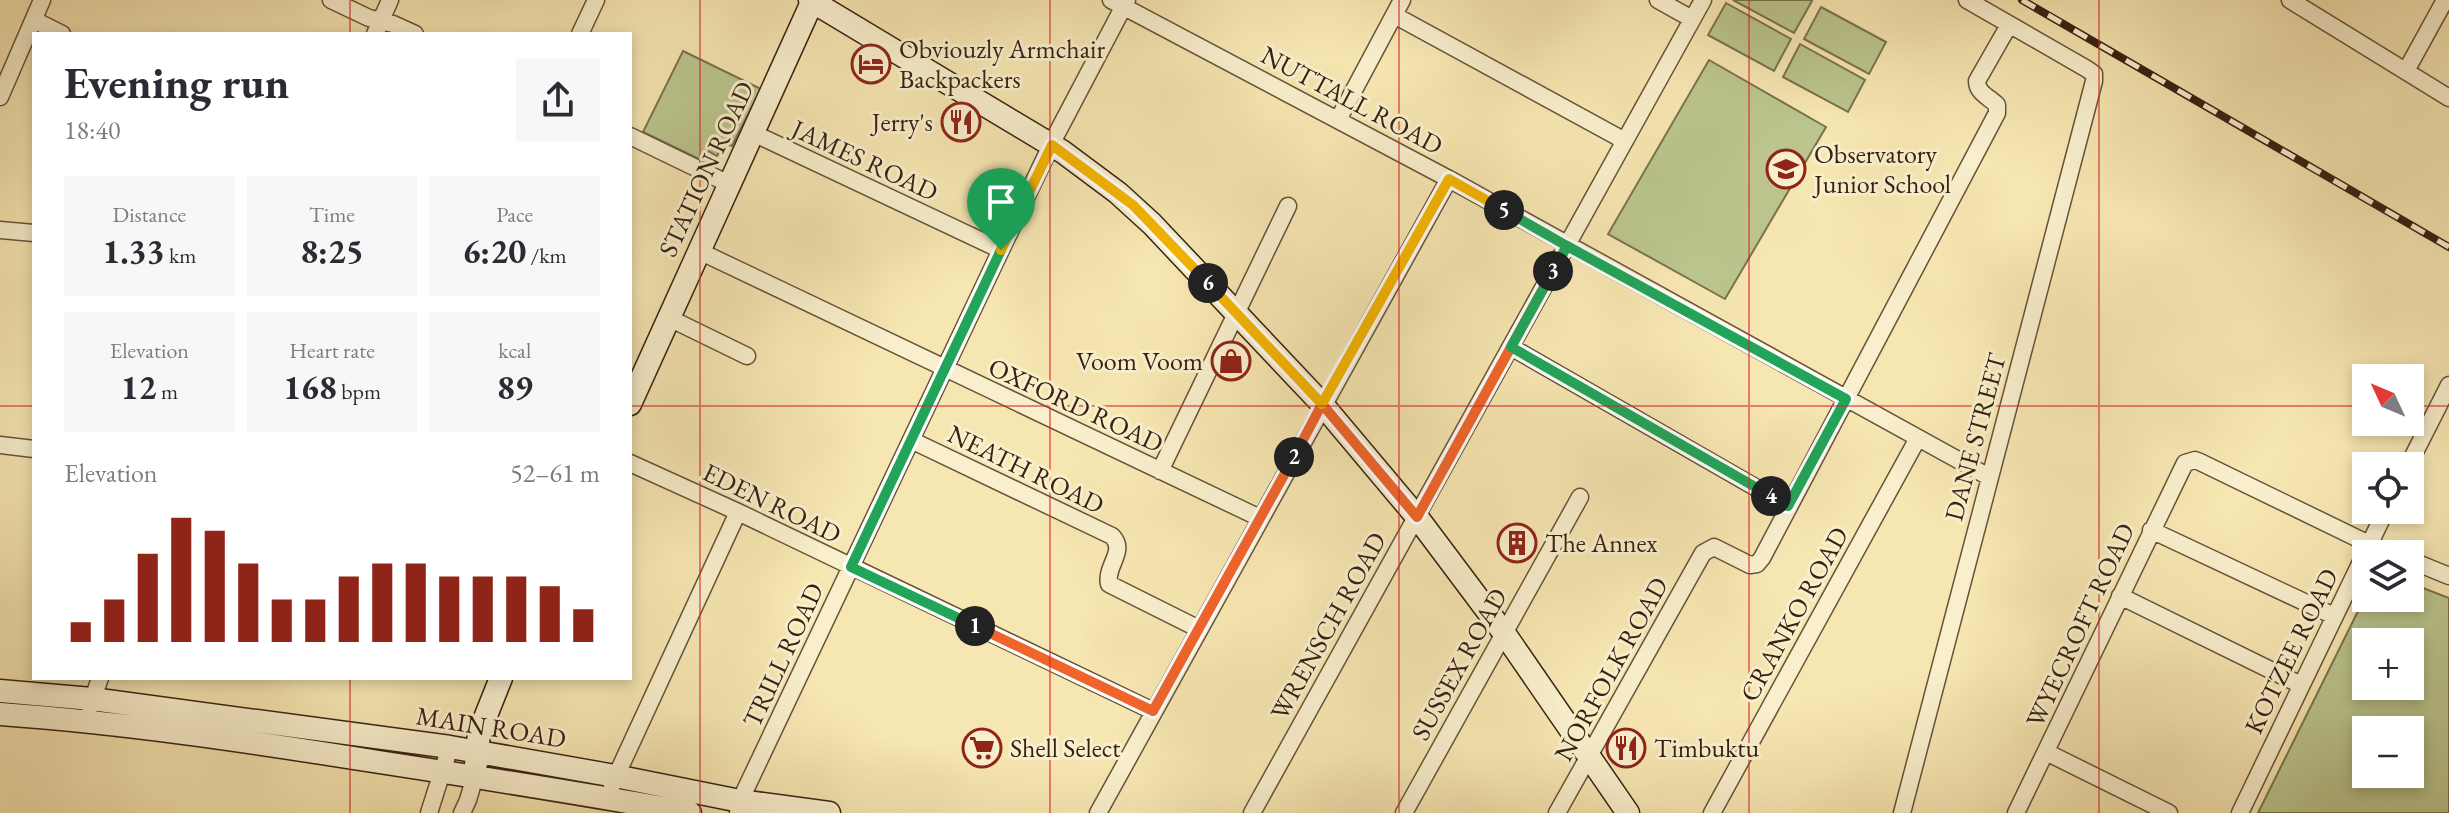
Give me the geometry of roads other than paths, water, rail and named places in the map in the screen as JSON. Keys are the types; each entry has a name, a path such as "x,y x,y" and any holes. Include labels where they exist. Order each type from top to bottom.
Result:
{"main road":[{"name":"STATION ROAD","path":"632,400 812,1"},
{"path":"812,1 1052,145 1133,205 1322,404 1417,517 1504,633 1628,813"},
{"path":"475,776 479,733 500,680"},
{"name":"MAIN ROAD","path":"0,691 93,699 221,737 450,747 615,776 739,807 829,813"},
{"name":"MAIN ROAD","path":"0,714 93,699"},
{"name":"MAIN ROAD","path":"322,741 442,771 690,813"}],"street":[{"path":"1,92 42,0"},
{"path":"331,0 369,18 378,28 403,32"},
{"path":"378,28 390,0"},
{"path":"581,32 596,0"},
{"path":"1658,0 1692,19"},
{"name":"WRENSCH ROAD","path":"1252,813 1703,0"},
{"path":"1511,347 1788,506 1997,113 1997,105 1981,93 1977,81 2009,25 1967,0"},
{"path":"2290,0 2449,98"},
{"path":"2406,71 2445,0"},
{"name":"TRILL ROAD","path":"739,807 1120,2"},
{"name":"NUTTALL ROAD","path":"1120,2 1449,179 1989,477"},
{"path":"1338,120 1398,7 1625,141"},
{"path":"34,20 58,32"},
{"name":"DANE STREET","path":"1902,813 2094,74 2009,25"},
{"name":"JAMES ROAD","path":"753,133 1001,250"},
{"path":"632,137 729,184"},
{"path":"1098,813 1449,179"},
{"path":"1160,471 1288,206"},
{"path":"0,230 32,233"},
{"name":"OXFORD ROAD","path":"699,251 1260,518"},
{"path":"669,318 747,356"},
{"path":"2415,452 2449,385"},
{"name":"CRANKO ROAD","path":"1712,813 1918,438"},
{"name":"NEATH ROAD","path":"911,440 1112,536 1119,546 1108,572 1109,584 1199,629"},
{"path":"0,445 32,449"},
{"name":"WYECROFT ROAD","path":"2016,813 2181,468 2190,461 2200,462 2361,540"},
{"name":"EDEN ROAD","path":"632,464 1153,711"},
{"name":"SUSSEX ROAD","path":"1404,813 1580,497"},
{"name":"NORFOLK ROAD","path":"1557,813 1707,549 1720,548 1744,563 1757,564 1788,506"},
{"path":"608,798 615,776 738,512"},
{"path":"2151,530 2334,616"},
{"path":"2424,566 2449,576"},
{"name":"KOTZEE ROAD","path":"2240,813 2352,579"},
{"path":"2120,596 2301,685"},
{"path":"429,813 450,747"},
{"path":"2046,752 2169,813"},
{"path":"462,813 475,776"}],"railway":[{"path":"2022,0 2449,247"}],"place":[{"name":"Obviouzly Armchair Backpackers","path":"871,64"},
{"name":"Jerry's","path":"961,122"},
{"name":"Observatory Junior School","path":"1786,169"},
{"name":"Voom Voom","path":"1231,361"},
{"name":"The Annex","path":"1517,543"},
{"name":"Shell Select","path":"982,748"},
{"name":"Timbuktu","path":"1626,748"}]}
